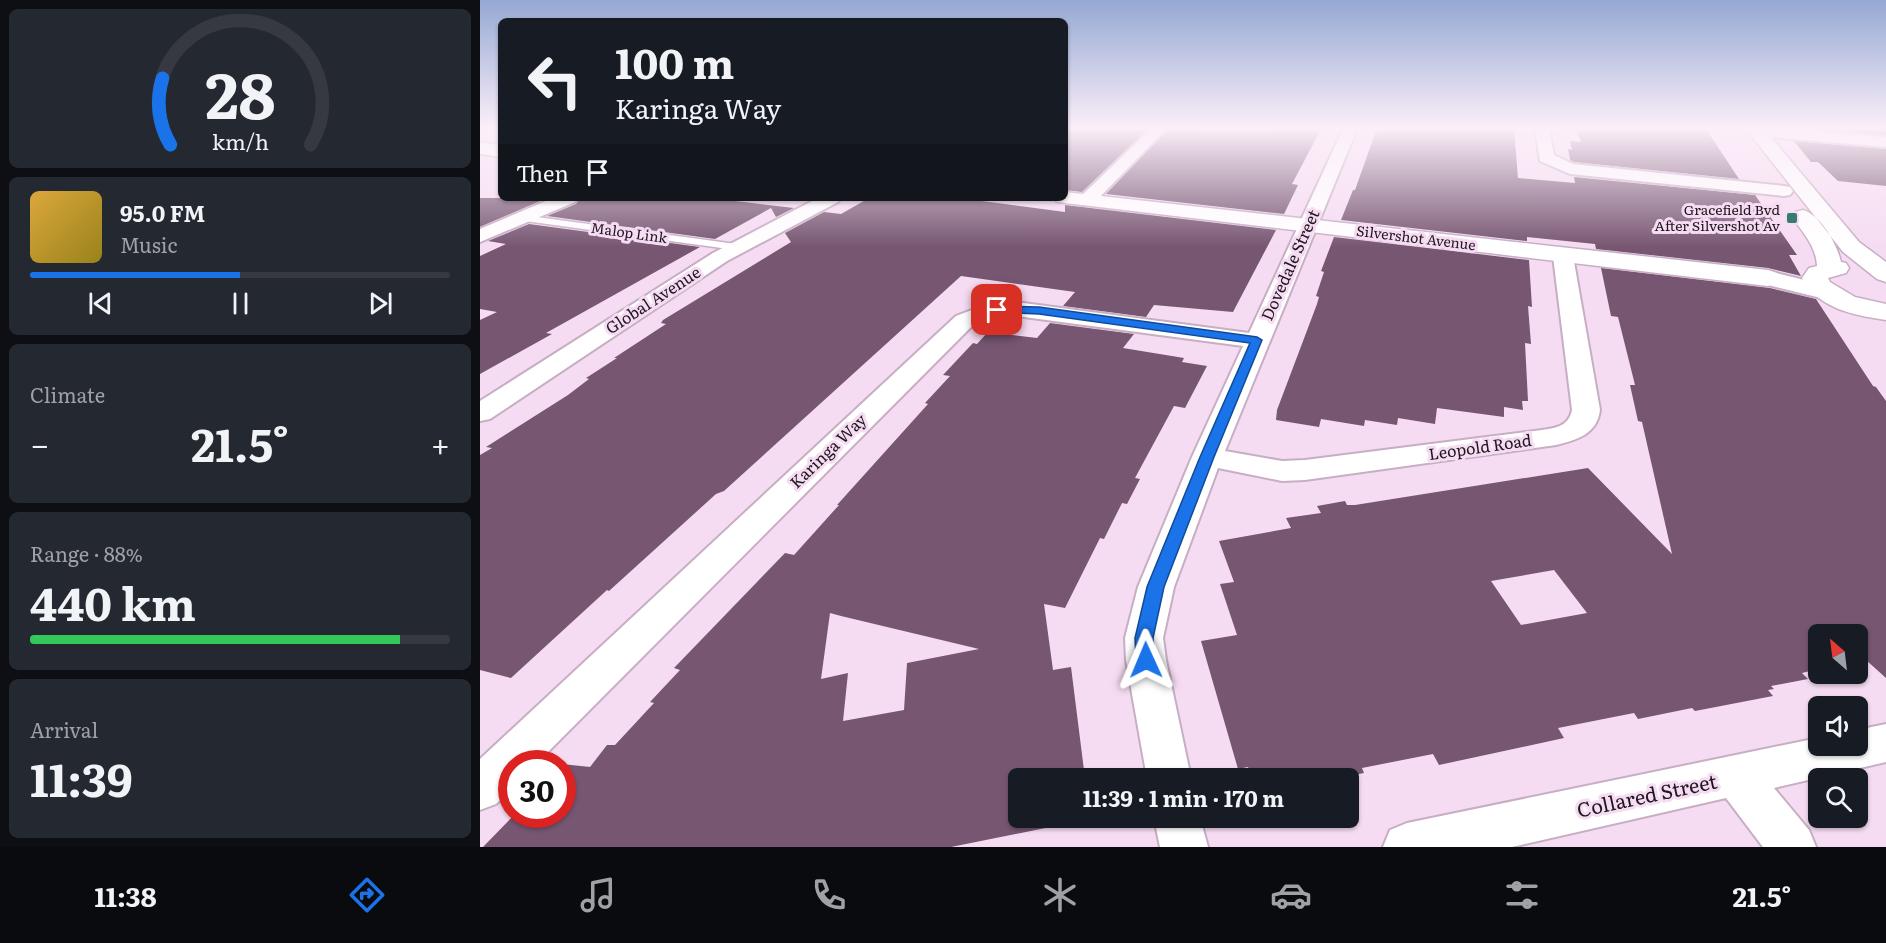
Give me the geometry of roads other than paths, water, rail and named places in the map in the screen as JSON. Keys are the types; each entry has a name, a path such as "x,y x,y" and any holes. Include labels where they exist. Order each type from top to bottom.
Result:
{"street":[{"path":"1075,199 1112,169"},
{"name":"Dovedale Street","path":"1167,768 1146,660 1144,638 1156,587 1207,457 1333,169"},
{"path":"1569,169 1784,191"},
{"path":"1771,169 1784,191 1825,246 1829,258 1824,278"},
{"path":"1784,169 1851,246 1886,274"},
{"name":"Silvershot Avenue","path":"1075,199 1768,278 1824,278"},
{"path":"480,236 562,201"},
{"name":"Global Avenue","path":"480,413 736,247 826,201"},
{"name":"Leopold Road","path":"1207,457 1282,471 1305,470 1542,439 1575,430 1584,421 1586,410 1563,256"},
{"path":"1824,278 1856,269 1886,274"},
{"path":"1824,278 1874,310 1886,331"},
{"name":"Karinga Way","path":"480,789 964,321 982,313 1016,309 1257,340"},
{"name":"Collared Street","path":"1407,847 1886,743"},
{"path":"1737,777 1792,847"},
{"path":"1180,828 1184,847"}],"lane":[{"name":"Malop Link","path":"522,218 736,247"}],"place":[{"name":"Gracefield Bvd After Silvershot Av","path":"1792,218"}]}
